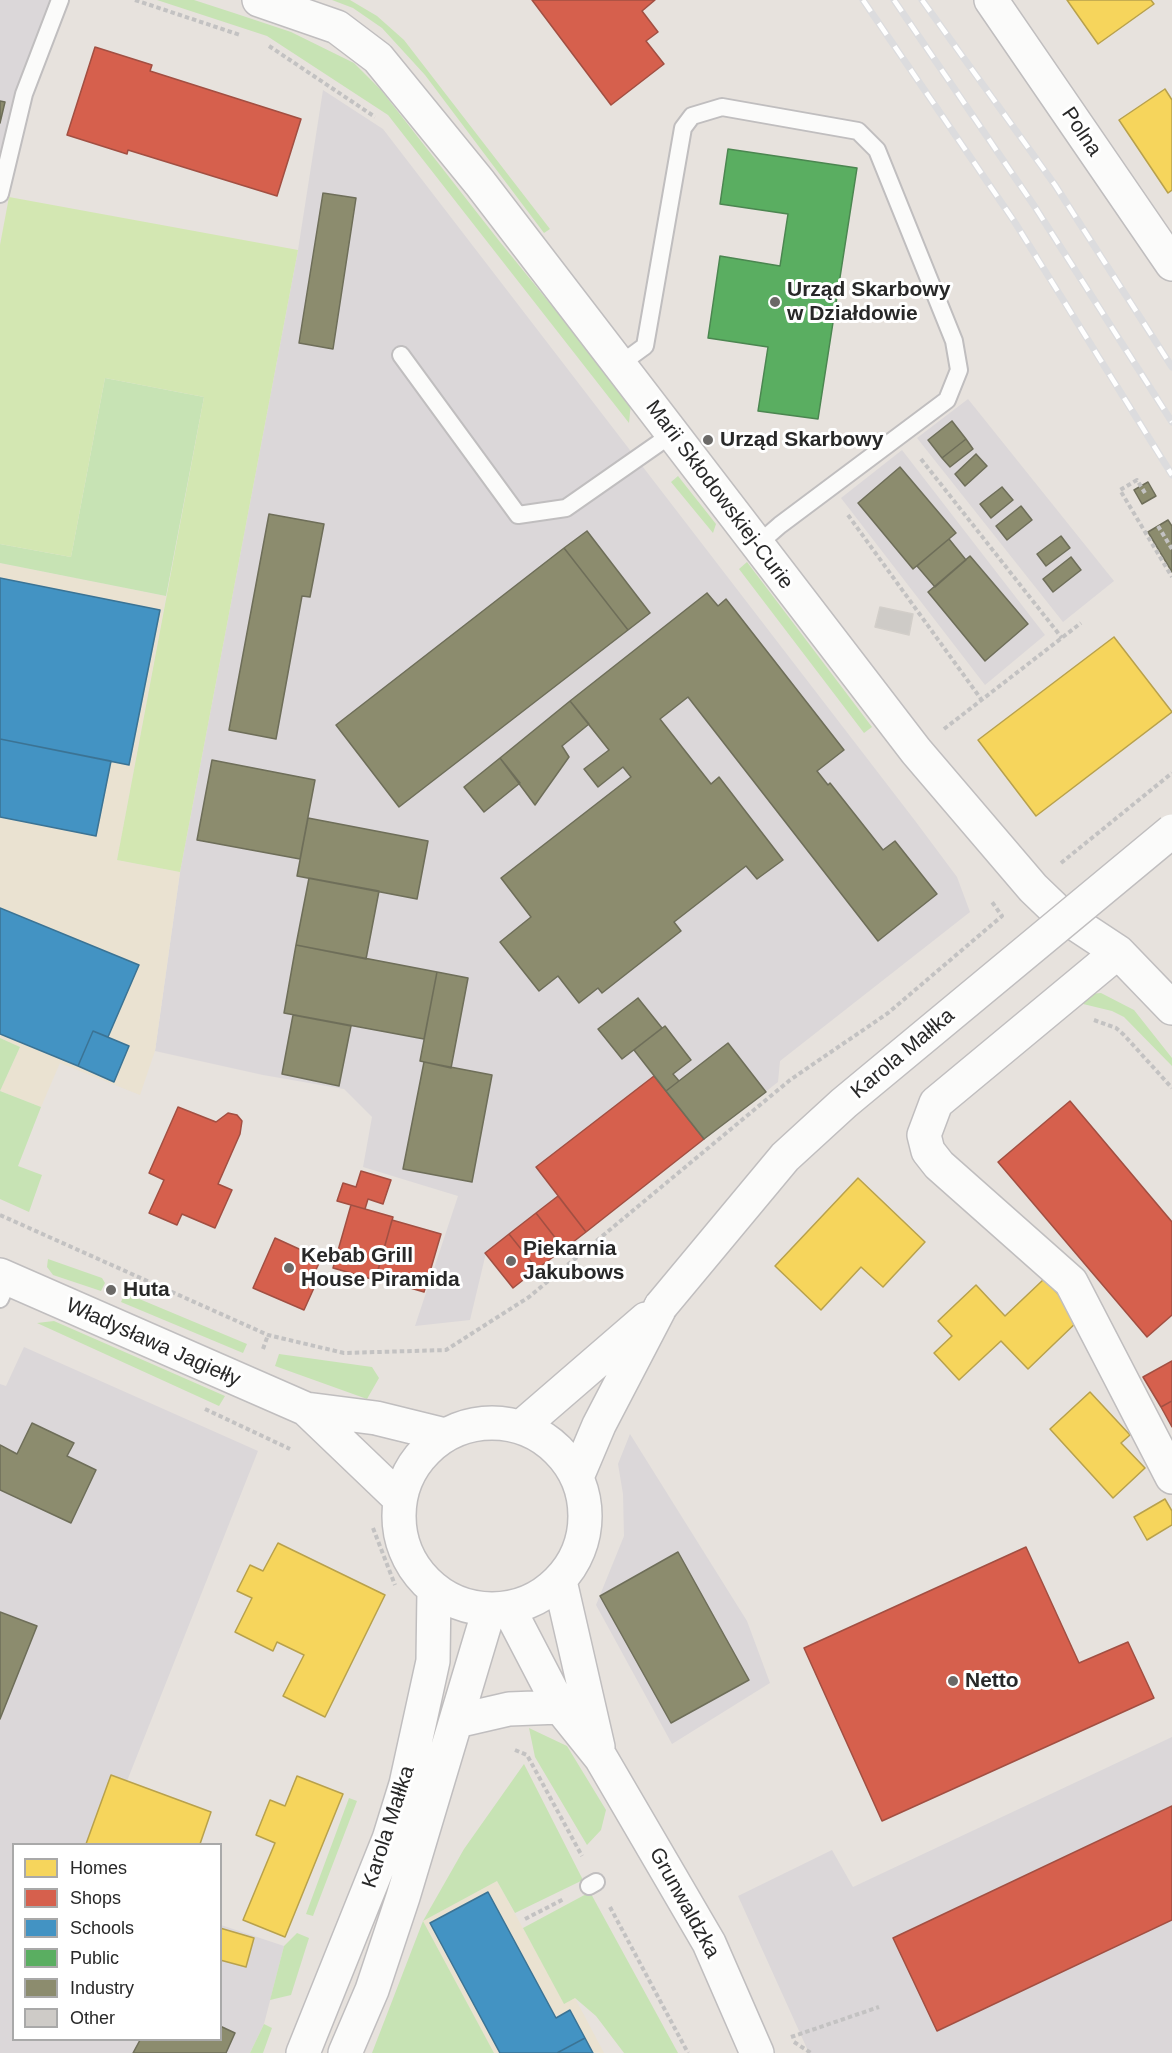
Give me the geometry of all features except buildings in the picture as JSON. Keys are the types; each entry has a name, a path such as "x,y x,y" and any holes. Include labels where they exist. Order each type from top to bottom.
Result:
{"street":[{"name":"Marii Skłodowskiej-Curie","path":"259,0 337,27 378,58 480,183 916,752 1033,888 1059,913 1118,952 1172,1008"},
{"name":"Polna","path":"991,0 1172,264"},
{"name":"Karola Małłka","path":"521,1427 661,1306 785,1157 844,1103 1172,831"},
{"path":"1118,952 1051,1005 936,1103 928,1118 924,1135 928,1151 939,1165 1071,1282 1172,1477"},
{"name":"Władysława Jagiełły","path":"3,1284 306,1408 376,1418 445,1435"},
{"name":"Karola Małłka","path":"577,1476 599,1425 661,1306"},
{"name":"Władysława Jagiełły","path":"306,1408 400,1499"},
{"path":"483,1424 521,1427 549,1443 577,1476 583,1494 585,1525 577,1555 560,1581 537,1599 499,1609 460,1605 434,1590 416,1572 404,1550 398,1525 400,1499 408,1474 424,1452 445,1435 483,1424"},
{"name":"Grunwaldzka","path":"560,1581 601,1758"},
{"name":"Karola Małłka","path":"303,2053 389,1839 406,1784 433,1661 434,1590"},
{"name":"Karola Małłka","path":"345,2053 372,1990 457,1721 499,1609"},
{"name":"Grunwaldzka","path":"499,1609 560,1707 601,1758 772,2049"},
{"path":"457,1721 509,1708 560,1707"}],"lane":[{"path":"0,194 24,93 60,0"},
{"path":"619,365 645,346 683,128 692,116 722,107 858,131 877,150 954,340 959,370 947,400 780,525 758,545"},
{"path":"401,355 518,515 566,508 672,434"}],"path":[{"path":"135,0 243,36"},
{"path":"265,43 377,119"},
{"path":"921,459 1062,638"},
{"path":"1145,493 1137,480 1120,490 1172,577"},
{"path":"848,515 981,699"},
{"path":"1158,526 1172,549"},
{"path":"916,752 1081,622"},
{"path":"1054,869 1172,773"},
{"path":"0,1215 267,1335 344,1353 446,1350 529,1297 790,1080 888,1013 1002,916"},
{"path":"1051,1005 1116,1028 1172,1088"},
{"path":"202,1408 299,1453"},
{"path":"370,1519 398,1594"},
{"path":"525,1919 592,1884"},
{"path":"772,2049 788,2038 879,2007"},
{"path":"788,2038 811,2053"}],"shaded area":[{"path":"0,0 50,0 11,110 0,154"},
{"path":"323,90 383,129 916,822 957,877 970,912 780,1061 778,1082 586,1232 558,1196 486,1253 470,1320 415,1326 458,1196 363,1167 372,1117 344,1089 263,1075 155,1051 180,872 298,250"},
{"path":"968,399 1114,581 1063,622 917,438"},
{"path":"902,450 1045,635 985,685 841,498"},
{"path":"0,563 166,596 117,860 180,872 155,1051 140,1095 60,1063 41,1107 0,1091 20,1047 0,1038"},
{"path":"24,1347 258,1451 102,1843 12,1843 12,2041 222,2041 222,1925 284,1946 264,2024 250,2053 0,2053 0,1384 6,1386"},
{"path":"630,1434 747,1621 770,1683 672,1744 596,1605 624,1536 623,1494 618,1464"},
{"path":"1172,1737 1172,2053 809,2053 738,1896 832,1850 853,1887"},
{"path":"497,1881 564,2003 575,1998 604,2053 494,2053 423,1921"}],"green space":[{"path":"157,0 194,0 291,32 354,63 381,90 500,242 631,403 629,423 388,115 267,36"},
{"path":"332,0 350,0 377,16 404,40 550,229 544,233 425,75 382,28 353,8"},
{"path":"9,197 298,250 180,872 117,860 204,397 105,378 71,557 0,544 0,245"},
{"path":"105,378 204,397 166,596 0,563 0,544 71,557"},
{"path":"678,476 716,524 713,533 671,482"},
{"path":"747,562 872,727 864,733 739,569"},
{"path":"1101,993 1134,1010 1172,1058 1172,1066 1124,1017 1112,1011 1079,1003 1090,994"},
{"path":"0,1038 20,1047 0,1091"},
{"path":"0,1091 41,1107 18,1166 42,1175 29,1212 0,1199"},
{"path":"48,1259 102,1278 105,1283 101,1291 53,1275 47,1267"},
{"path":"125,1293 247,1344 243,1353 121,1302"},
{"path":"54,1321 225,1396 219,1406 37,1323"},
{"path":"279,1354 372,1367 379,1378 367,1399 275,1366"},
{"path":"529,1728 567,1746 606,1810 601,1830 587,1845 535,1757"},
{"path":"524,1764 583,1880 515,1913 497,1881 423,1921 464,1849"},
{"path":"349,1798 357,1801 313,1916 306,1914"},
{"path":"590,1892 678,2053 624,2053 596,2016 575,1998 564,2004 523,1928"},
{"path":"423,1921 494,2053 372,2053"},
{"path":"297,1933 309,1938 291,1995 270,2000 284,1946"},
{"path":"264,2024 272,2028 263,2053 250,2053"}],"railway":[{"path":"863,0 1014,221 1172,475"},
{"path":"894,0 1035,207 1172,422"},
{"path":"922,0 1055,185 1172,367"}],"place":[{"name":"Urząd Skarbowy w Działdowie","path":"775,302"},
{"name":"Urząd Skarbowy","path":"708,440"},
{"name":"Piekarnia Jakubows","path":"511,1261"},
{"name":"Kebab Grill House Piramida","path":"289,1268"},
{"name":"Huta","path":"111,1290"},
{"name":"Netto","path":"953,1681"}]}
